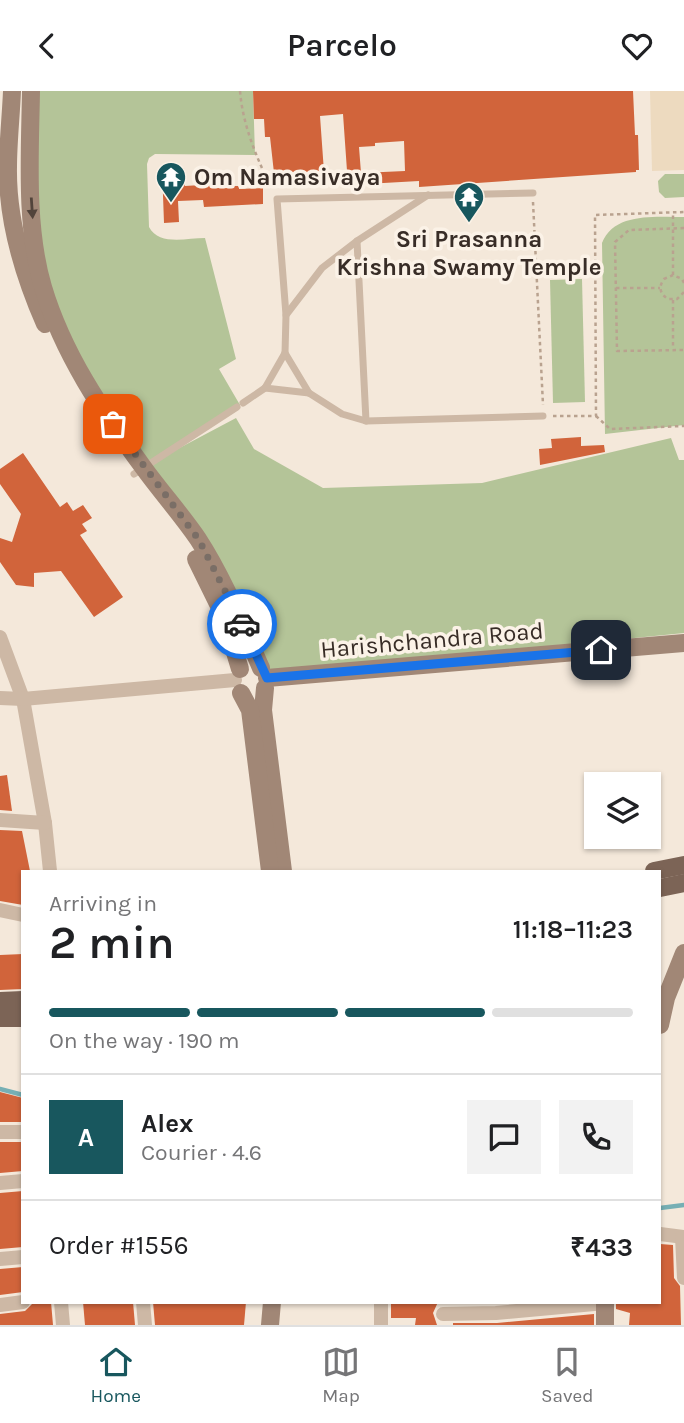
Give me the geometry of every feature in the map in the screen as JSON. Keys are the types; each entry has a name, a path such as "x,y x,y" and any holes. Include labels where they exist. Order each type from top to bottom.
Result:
{"main road":[{"path":"12,91 4,169 15,232 30,290 75,387 139,471 199,540 236,610 264,678 263,710 283,870"},
{"path":"31,91 29,171 33,231 43,286 82,380 190,547 224,616 239,681 250,710 270,870"},
{"path":"4,169 29,171"},
{"name":"Harishchandra Road","path":"264,678 684,643"},
{"path":"239,681 250,665 264,678"},
{"path":"239,681 254,696 264,678"},
{"path":"659,870 684,865"},
{"path":"661,888 684,883"},
{"path":"661,1016 663,997 684,953"},
{"path":"0,1001 21,1000"},
{"path":"0,1018 21,1018"},
{"path":"270,1325 272,1304"},
{"path":"605,1304 605,1325"}],"street":[{"path":"0,637 23,699 45,823 50,870"},
{"path":"0,698 23,699 239,681"},
{"path":"0,820 45,823"},
{"path":"0,910 21,915"},
{"path":"0,1132 21,1132"},
{"path":"0,1184 21,1181"},
{"path":"661,1234 683,1237 684,1278"},
{"path":"0,1259 21,1257"},
{"path":"0,1305 21,1302"},
{"path":"61,1304 62,1325"},
{"path":"143,1304 145,1325"},
{"path":"381,1304 381,1325"},
{"path":"443,1314 496,1313 594,1304"}],"lane":[{"path":"139,471 265,388 285,353 286,315 277,199 533,193"},
{"path":"286,315 322,268 357,241 429,195"},
{"path":"357,241 366,421"},
{"path":"285,353 309,393"},
{"path":"265,388 309,393 342,414 366,421 543,416"}],"path":[{"path":"240,91 242,112 255,155 277,199"},
{"path":"533,193 543,416 596,416 610,429 684,426"},
{"path":"596,416 595,215 684,212"},
{"path":"673,213 673,275"},
{"path":"684,228 629,230 615,242 617,351 684,350"},
{"path":"537,275 594,272"},
{"path":"673,275 684,283"},
{"path":"660,288 664,279 673,275"},
{"path":"616,288 660,288"},
{"path":"660,288 664,296 673,300 684,292"},
{"path":"673,300 673,350"}],"green space":[{"path":"33,91 253,91 255,155 155,154 149,158 147,164 149,227 153,233 174,240 205,238 236,359 219,369 240,405 153,462 236,418 254,449 323,488 482,483 671,438 679,460 684,460 684,633 266,675 208,558 82,380 43,286"},
{"path":"665,174 684,174 684,197 665,198 659,192 658,181"},
{"path":"649,217 684,217 684,425 605,434 602,243 608,233 626,221"},
{"path":"582,279 585,402 553,403 550,280"}],"shaded area":[{"path":"650,91 684,91 684,170 652,171"}],"building":[{"path":"253,91 633,91 639,170 419,187 419,181 348,185 343,114 320,116 325,186 299,187 285,183 274,173 270,137 265,137 264,119 254,119","holes":["404,141 405,171 361,173 359,147"]},
{"path":"162,168 184,168 185,186 233,183 233,186 239,186 239,189 263,188 263,204 204,207 203,200 178,201 179,222 164,223"},
{"path":"581,437 581,446 604,445 605,452 540,465 539,449 552,448 551,439"},
{"path":"23,453 60,507 67,502 73,511 83,505 92,518 82,524 87,531 80,535 123,597 94,617 61,571 34,573 34,587 16,585 0,562 0,538 12,542 21,514 0,484 0,469"},
{"path":"7,775 12,811 0,810 0,776"},
{"path":"0,830 22,831 30,870 21,870 21,905 0,901"},
{"path":"21,954 21,989 0,990 0,955"},
{"path":"0,1092 21,1097 21,1122 0,1122"},
{"path":"0,1142 21,1142 21,1171 0,1173"},
{"path":"21,1191 21,1247 0,1249 0,1193"},
{"path":"661,1244 673,1245 674,1278 680,1286 681,1325 629,1325 630,1313 616,1309 616,1304 661,1304"},
{"path":"21,1267 21,1292 0,1295 0,1269"},
{"path":"32,1304 51,1304 53,1325 0,1325 0,1314 25,1311"},
{"path":"83,1304 133,1304 135,1325 85,1325"},
{"path":"153,1304 246,1304 244,1325 155,1325"},
{"path":"391,1304 437,1304 433,1313 437,1325 415,1325 416,1318 391,1318"},
{"path":"594,1314 594,1325 453,1325 453,1323 497,1323"}],"waterway":[{"path":"0,1089 21,1094"},
{"path":"661,1208 684,1205"}],"way so far":[{"path":"113,424 199,540 242,624"}],"place":[{"name":"Om Namasivaya","path":"171,204"},
{"name":"Sri Prasanna Krishna Swamy Temple","path":"469,224"}],"route":[{"path":"242,624 267,678 601,650"}]}
